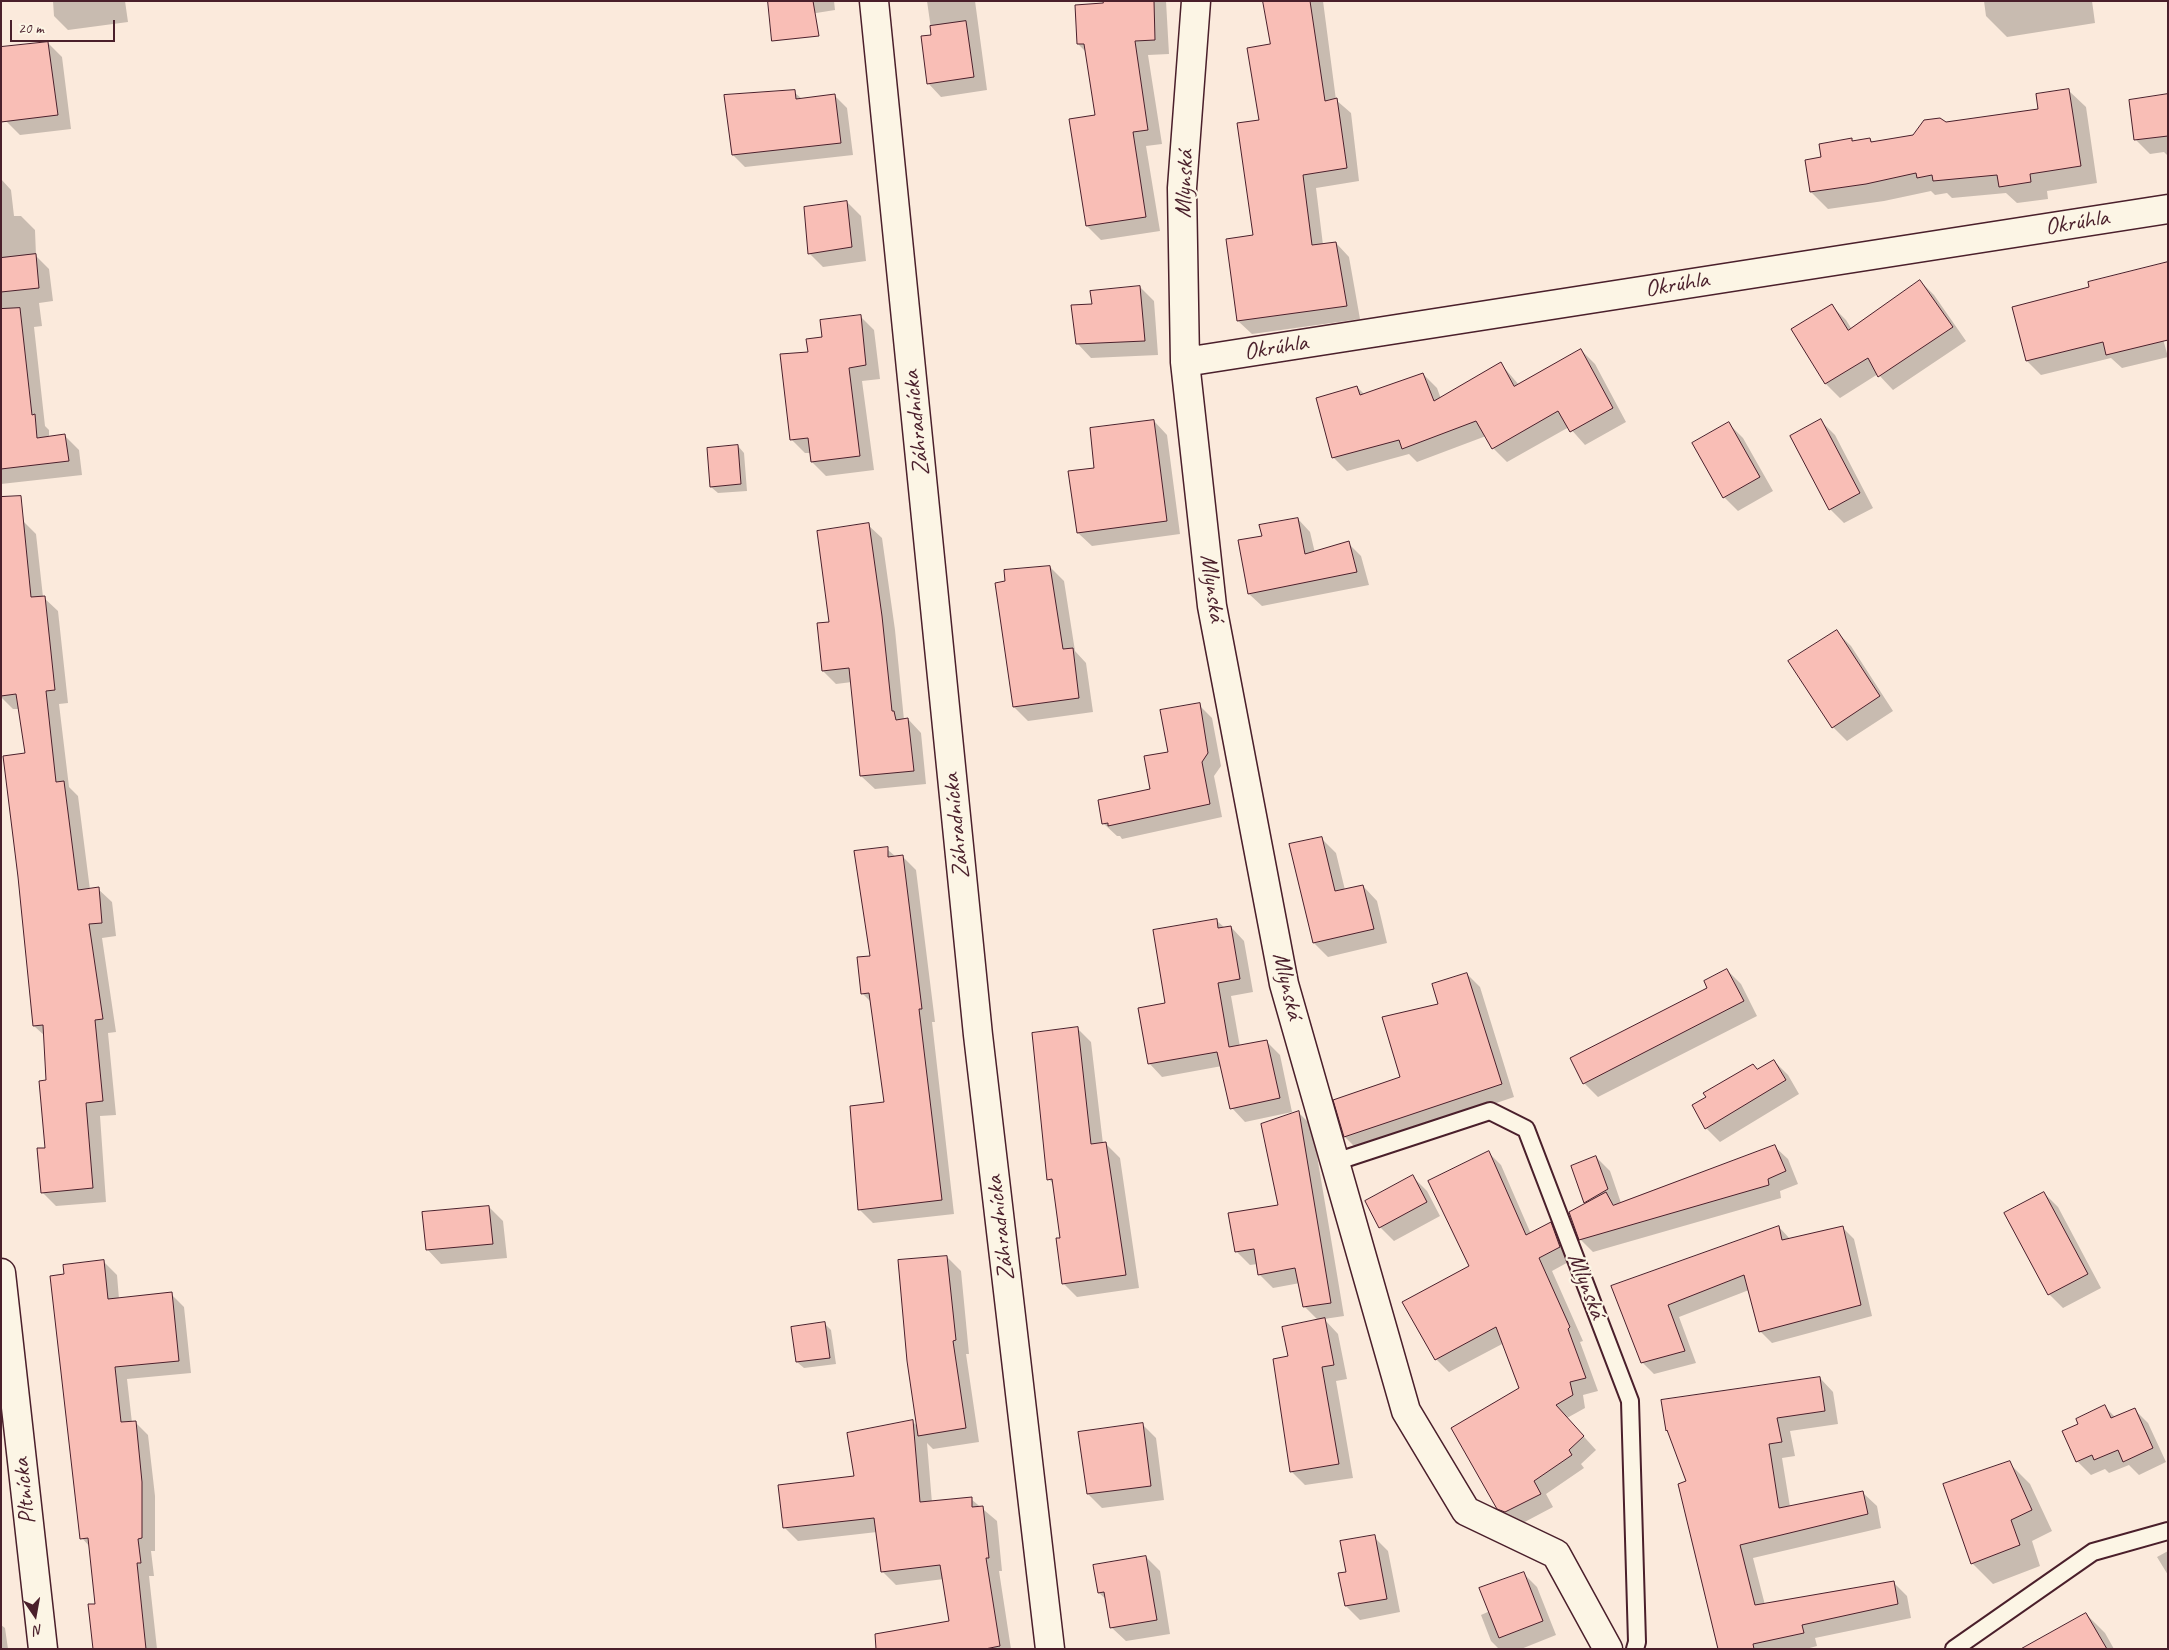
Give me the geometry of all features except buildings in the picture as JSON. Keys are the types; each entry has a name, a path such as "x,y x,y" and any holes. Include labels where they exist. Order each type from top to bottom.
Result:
{"street":[{"name":"Záhradnícka","path":"874,1 978,1035 1050,1649"},
{"name":"Mlynská","path":"1196,1 1182,188 1186,362 1214,616 1284,984 1406,1411 1466,1511 1556,1554 1608,1649"},
{"name":"Okrúhla","path":"1186,362 2168,209"},
{"name":"Pltnícka","path":"1,1273 43,1649"}],"lane":[{"name":"Mlynská","path":"1335,1162 1490,1111 1526,1129 1630,1401 1635,1649"},
{"path":"1954,1649 1986,1624 2093,1552 2168,1531"}]}
